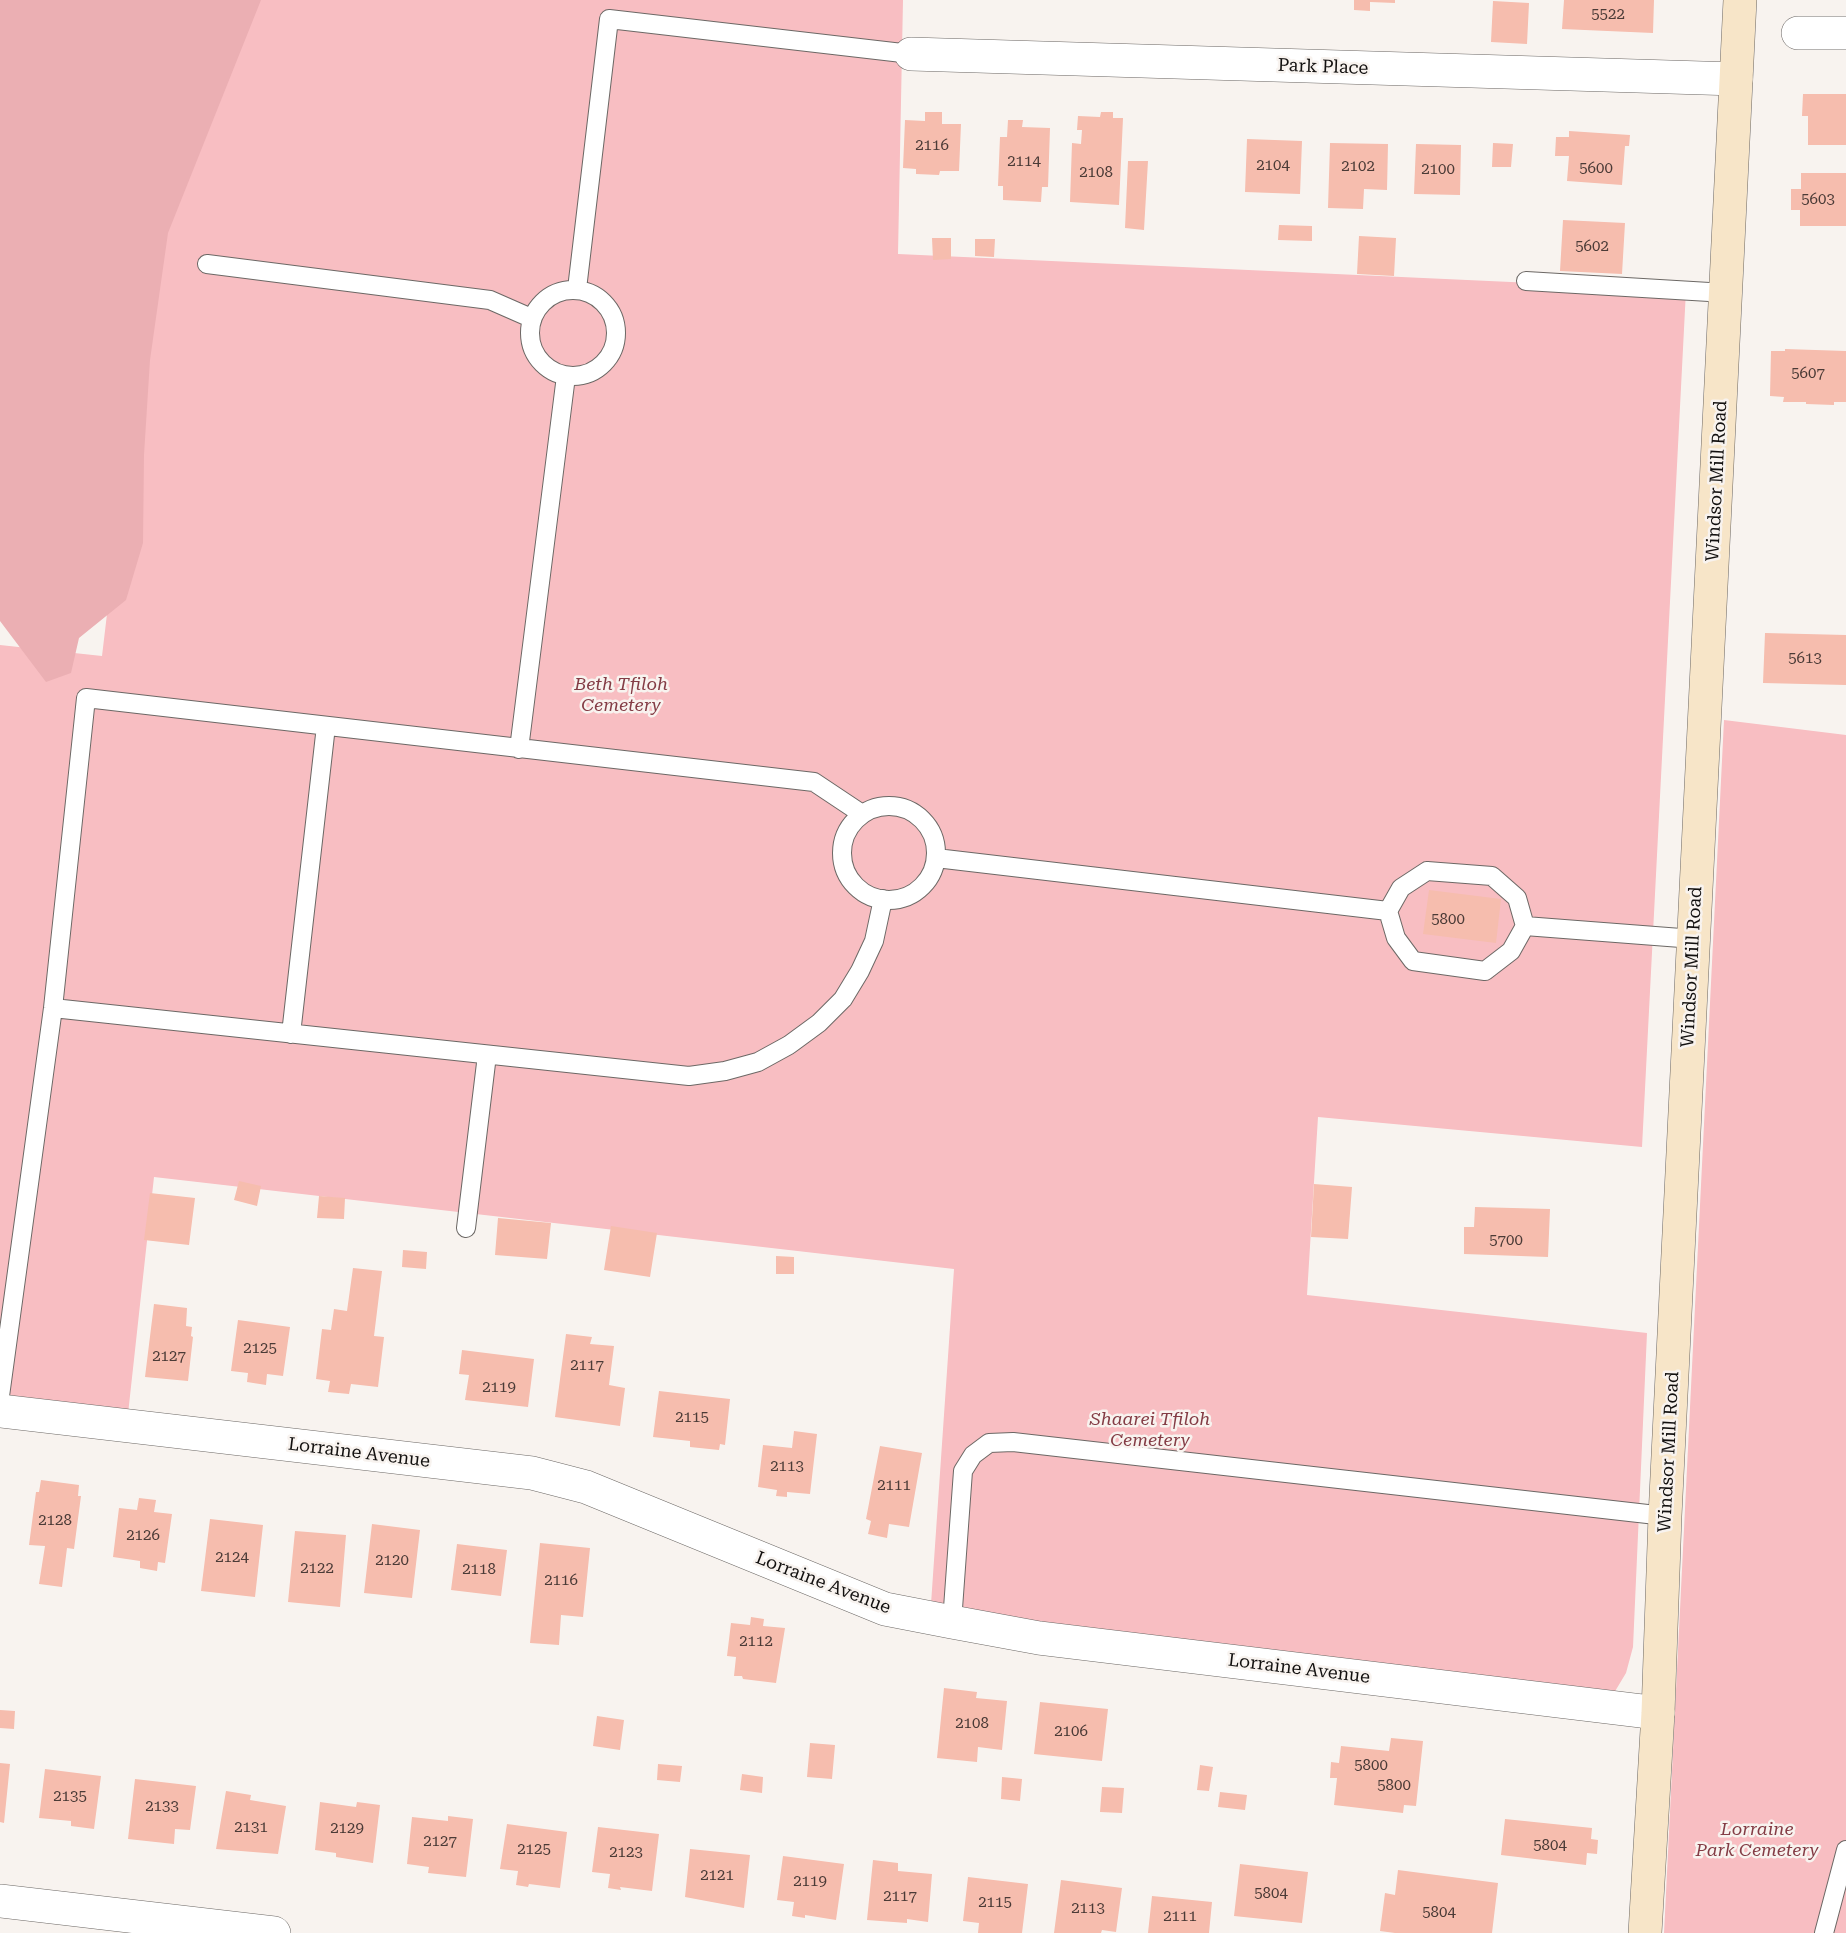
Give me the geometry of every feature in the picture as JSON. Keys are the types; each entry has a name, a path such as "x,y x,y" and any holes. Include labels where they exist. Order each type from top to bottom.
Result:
{"main road":[{"name":"Windsor Mill Road","path":"1645,1933 1658,1713 1665,1516 1740,0"}],"street":[{"path":"1798,33 1846,33"},
{"name":"Park Place","path":"911,54 1736,79"},
{"name":"Lorraine Avenue","path":"0,1411 532,1473 586,1487 885,1609 1039,1638 1658,1713"},
{"path":"0,1902 274,1933"}],"lane":[{"path":"577,289 609,19 911,54"},
{"path":"207,264 490,300 531,318"},
{"path":"1526,281 1726,293"},
{"path":"577,289 601,300 611,312 617,337 606,362 595,371 579,377 566,376 547,369 534,354 528,334 531,318 539,304 554,293 577,289"},
{"path":"519,748 566,376"},
{"path":"0,1396 53,1008 86,698 814,782 862,814"},
{"path":"291,1034 326,726"},
{"path":"891,806 914,813 931,832 936,858 929,878 909,896 891,901 868,896 854,884 844,868 841,849 845,836 854,821 862,814 876,807 891,806"},
{"path":"936,858 1388,911"},
{"path":"1427,871 1492,876 1516,898 1525,926 1511,951 1485,971 1413,961 1396,938 1388,911 1401,888 1427,871"},
{"path":"53,1008 689,1077 758,1062 789,1046 819,1023 843,999 860,971 874,941 883,899"},
{"path":"1525,926 1694,939"},
{"path":"466,1228 487,1055"},
{"path":"952,1622 963,1471 973,1455 989,1443 1013,1442 1665,1516"},
{"path":"1824,1933 1846,1850"}],"green space":[{"name":"Beth Tfiloh Cemetery","path":"180,0 903,0 898,254 1686,290 1642,1147 1318,1117 1307,1295 1647,1333 1633,1647 1626,1673 1614,1693 1044,1626 931,1604 954,1269 154,1177 128,1414 0,1395 0,645 102,656"},
{"name":"Lorraine Park Cemetery","path":"1724,720 1846,735 1846,1933 1664,1933"}],"shaded area":[{"path":"0,0 261,0 168,233 150,360 144,455 143,543 126,600 79,638 71,673 46,682 0,621"}],"building":[{"path":"1354,0 1395,0 1395,3 1370,2 1370,11 1354,10"},
{"path":"1564,0 1654,0 1653,33 1562,29"},
{"path":"1493,1 1529,3 1527,44 1491,42"},
{"path":"1803,94 1846,94 1846,145 1808,145 1808,116 1802,116"},
{"path":"925,112 942,112 942,124 961,124 959,171 940,171 939,175 916,174 916,169 903,168 905,120 925,121"},
{"path":"1101,112 1113,112 1113,118 1123,118 1119,205 1070,202 1072,143 1081,144 1082,130 1077,130 1078,116 1100,117"},
{"path":"1008,120 1023,120 1022,127 1050,128 1048,187 1042,187 1041,202 1003,200 1003,186 998,186 1000,137 1007,137"},
{"path":"1569,131 1630,135 1629,146 1625,146 1622,185 1567,181 1569,156 1555,156 1556,137 1569,137"},
{"path":"1247,139 1302,141 1300,194 1245,192"},
{"path":"1330,143 1388,144 1387,190 1364,189 1363,209 1328,208"},
{"path":"1493,143 1513,144 1511,167 1492,167"},
{"path":"1416,144 1461,145 1460,195 1414,194"},
{"path":"1128,161 1148,161 1144,230 1125,228"},
{"path":"1801,173 1846,173 1846,226 1800,226 1800,210 1791,210 1791,189 1801,189"},
{"path":"1563,220 1625,223 1622,274 1560,271"},
{"path":"1279,225 1312,226 1312,241 1278,240"},
{"path":"1359,236 1396,238 1394,276 1357,274"},
{"path":"932,238 951,238 951,259 933,260"},
{"path":"975,239 995,239 994,257 975,256"},
{"path":"1785,349 1846,351 1846,402 1834,402 1834,405 1806,404 1806,402 1783,402 1784,397 1770,396 1771,351 1785,351"},
{"path":"1765,633 1846,635 1846,685 1763,683"},
{"path":"1429,890 1501,899 1496,943 1423,934"},
{"path":"239,1181 261,1186 257,1206 234,1200"},
{"path":"1314,1184 1352,1187 1348,1239 1311,1237"},
{"path":"150,1193 195,1198 189,1245 144,1240"},
{"path":"319,1196 345,1198 344,1219 317,1218"},
{"path":"1475,1207 1550,1209 1548,1257 1464,1254 1464,1227 1474,1227"},
{"path":"498,1218 551,1223 547,1259 495,1255"},
{"path":"611,1226 657,1233 650,1277 604,1270"},
{"path":"403,1250 427,1252 426,1269 402,1267"},
{"path":"776,1256 794,1257 794,1274 776,1274"},
{"path":"353,1268 382,1271 374,1336 384,1337 378,1387 351,1384 349,1394 328,1392 330,1381 316,1379 322,1329 331,1330 334,1309 347,1311"},
{"path":"154,1304 187,1308 186,1326 192,1327 191,1336 193,1337 188,1381 145,1377"},
{"path":"238,1320 290,1327 283,1376 267,1374 266,1385 247,1382 248,1373 231,1371"},
{"path":"566,1334 592,1337 590,1344 614,1346 609,1385 625,1388 620,1426 555,1417"},
{"path":"462,1350 534,1359 528,1407 465,1400 469,1375 459,1374"},
{"path":"659,1391 730,1399 725,1445 720,1444 719,1450 690,1447 690,1441 653,1437"},
{"path":"794,1431 817,1434 810,1494 787,1492 787,1497 776,1496 777,1490 758,1487 763,1445 792,1448"},
{"path":"880,1446 922,1453 909,1527 889,1524 887,1538 868,1534 871,1521 866,1519"},
{"path":"41,1480 79,1485 78,1496 81,1496 74,1549 67,1548 62,1587 39,1584 45,1546 29,1545 36,1492 39,1492"},
{"path":"139,1498 156,1500 154,1512 172,1514 165,1563 158,1562 157,1571 140,1568 140,1561 113,1557 119,1508 137,1510"},
{"path":"210,1519 263,1525 255,1597 201,1591"},
{"path":"372,1524 420,1530 412,1598 364,1593"},
{"path":"295,1531 346,1535 340,1607 288,1602"},
{"path":"540,1543 590,1548 583,1617 561,1615 559,1645 530,1643"},
{"path":"457,1544 507,1550 501,1596 451,1590"},
{"path":"751,1617 764,1619 763,1626 785,1628 776,1683 734,1676 736,1657 727,1656 731,1623 750,1625"},
{"path":"944,1688 977,1692 976,1698 1007,1701 1002,1750 978,1747 977,1762 937,1758"},
{"path":"1040,1702 1108,1709 1102,1761 1034,1754"},
{"path":"0,1710 15,1711 14,1729 0,1728"},
{"path":"597,1716 624,1720 620,1750 593,1746"},
{"path":"1391,1738 1423,1741 1416,1806 1404,1805 1403,1813 1334,1805 1337,1778 1330,1778 1331,1762 1339,1763 1341,1746 1389,1751"},
{"path":"810,1743 835,1745 832,1779 807,1777"},
{"path":"0,1763 10,1764 4,1823 0,1822"},
{"path":"658,1764 682,1766 680,1782 657,1780"},
{"path":"1200,1765 1213,1767 1209,1791 1197,1790"},
{"path":"45,1769 101,1776 94,1829 71,1826 71,1821 39,1818"},
{"path":"742,1774 763,1777 762,1793 740,1790"},
{"path":"1002,1777 1022,1779 1020,1801 1001,1799"},
{"path":"135,1779 196,1786 190,1830 175,1829 174,1844 128,1839"},
{"path":"1102,1787 1124,1788 1122,1813 1100,1812"},
{"path":"226,1791 251,1795 250,1800 286,1806 278,1854 216,1849"},
{"path":"1220,1792 1247,1795 1245,1810 1218,1807"},
{"path":"320,1802 356,1807 357,1802 380,1805 373,1863 336,1857 336,1853 315,1850"},
{"path":"448,1816 473,1819 466,1877 428,1873 429,1867 407,1864 412,1817 448,1821"},
{"path":"1505,1819 1592,1828 1591,1839 1598,1840 1597,1854 1587,1853 1586,1865 1501,1855"},
{"path":"507,1824 567,1832 560,1888 529,1884 528,1887 516,1885 518,1871 500,1869"},
{"path":"598,1827 659,1834 652,1891 620,1887 621,1890 608,1888 610,1874 592,1872"},
{"path":"690,1849 750,1855 744,1908 685,1897"},
{"path":"783,1856 844,1864 836,1920 805,1915 805,1918 792,1916 794,1902 777,1900"},
{"path":"873,1860 898,1863 898,1871 932,1874 928,1922 907,1919 907,1923 867,1920"},
{"path":"1240,1864 1308,1872 1302,1923 1234,1916"},
{"path":"1398,1870 1498,1883 1492,1933 1380,1931 1385,1893 1395,1895"},
{"path":"968,1877 1028,1884 1022,1933 978,1933 979,1923 963,1921"},
{"path":"1061,1880 1122,1888 1116,1932 1102,1930 1101,1933 1054,1933"},
{"path":"1152,1896 1212,1902 1209,1933 1148,1933"}],"park label":[{"name":"Shaarei Tfiloh Cemetery","path":"1150,1430"}]}
